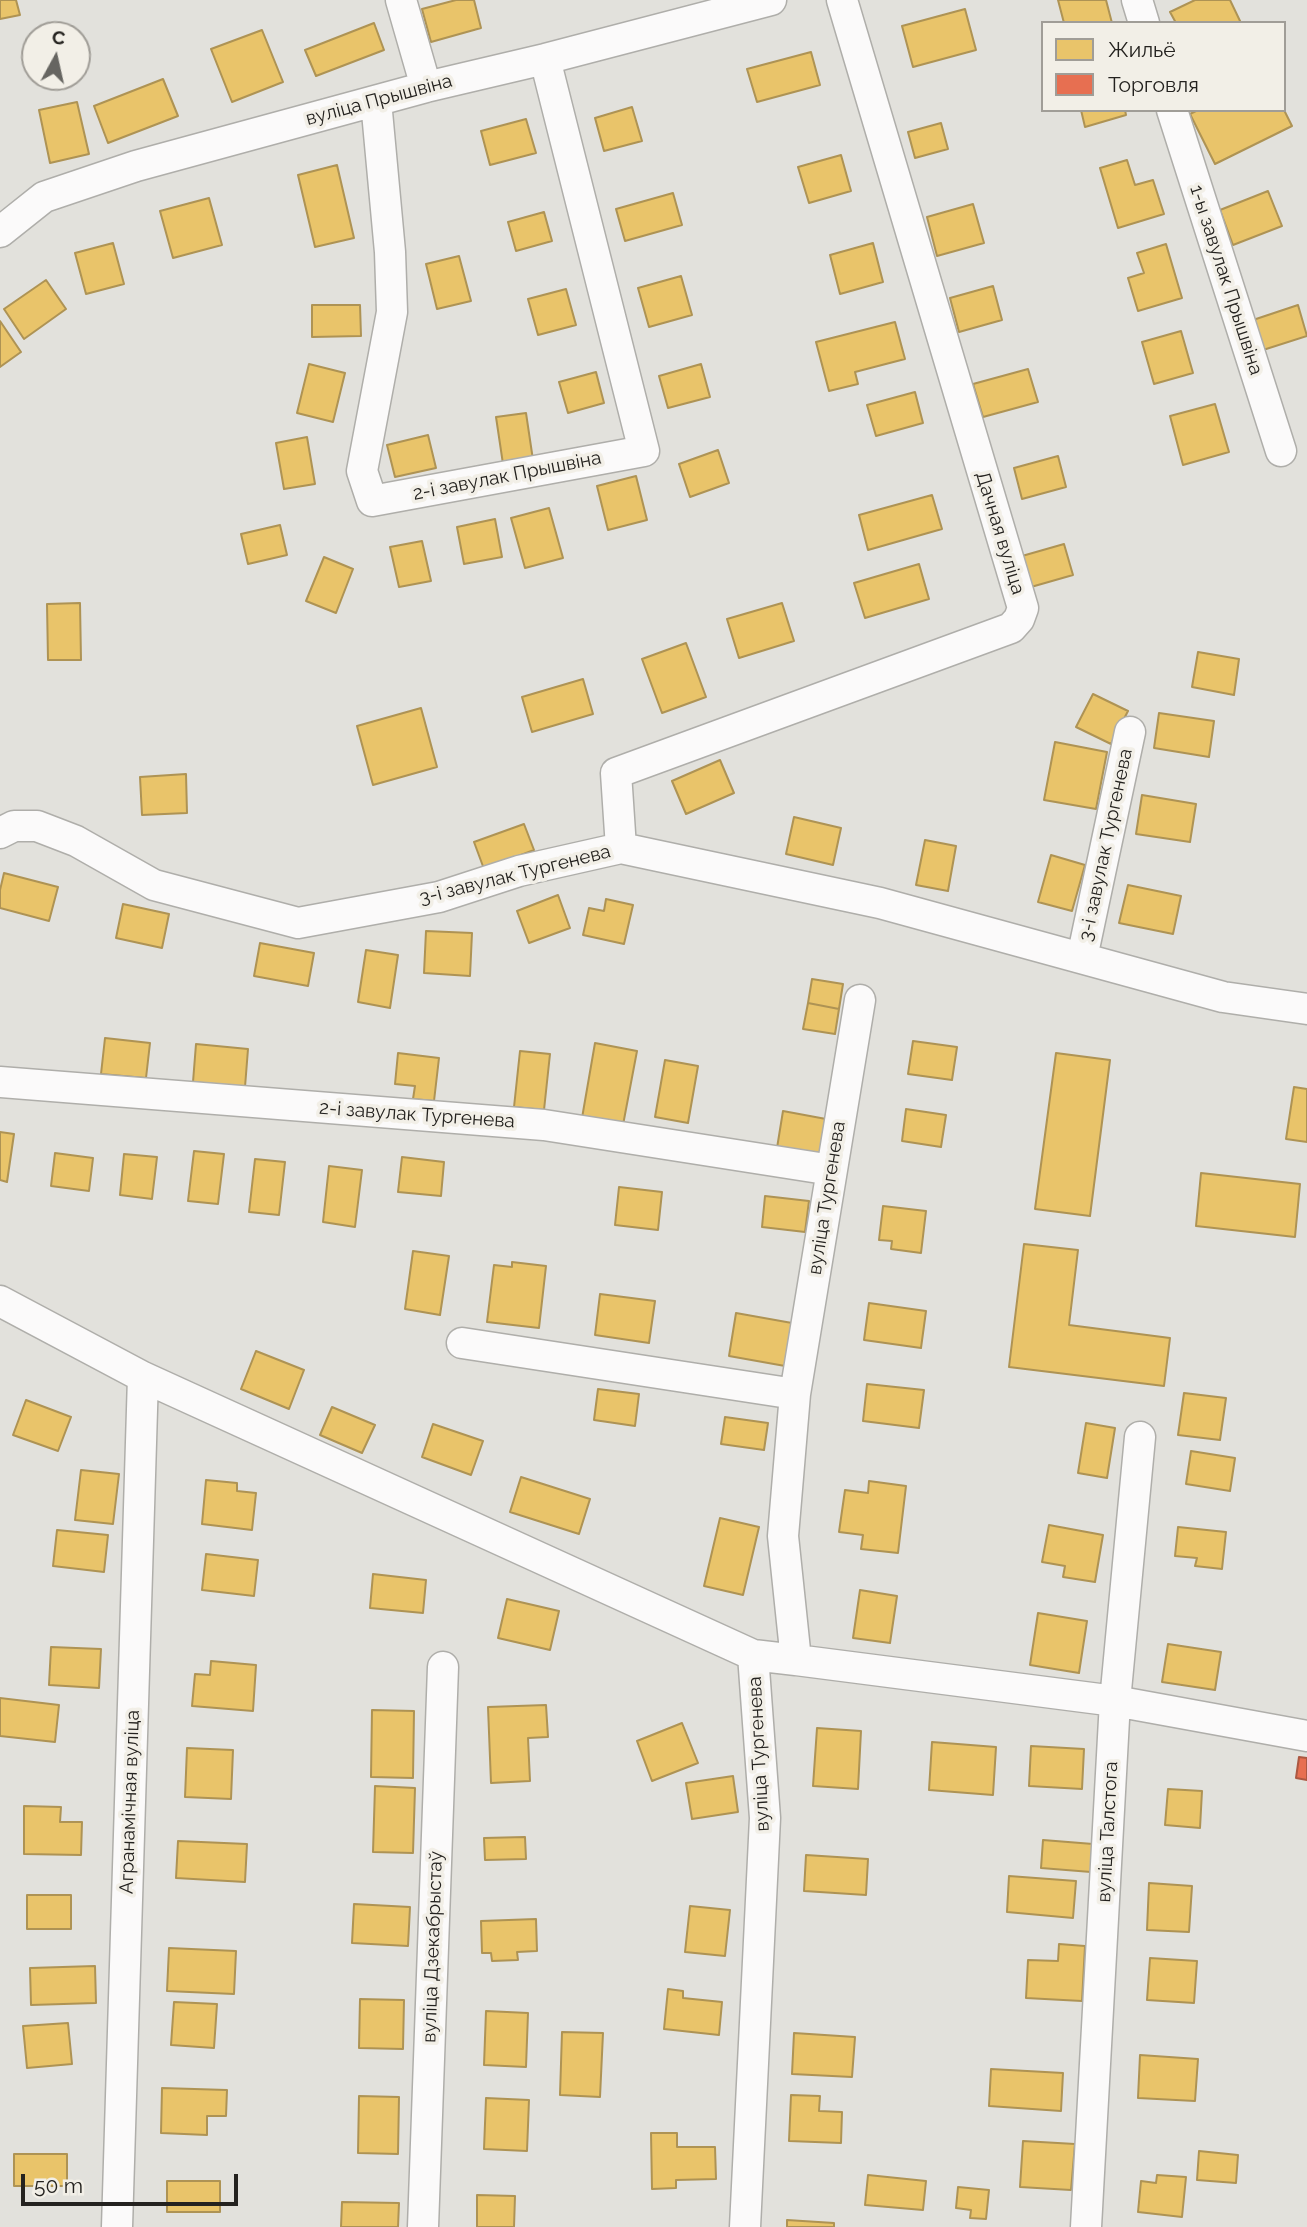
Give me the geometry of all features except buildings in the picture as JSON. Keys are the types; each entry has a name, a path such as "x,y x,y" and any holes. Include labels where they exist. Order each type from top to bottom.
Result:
{"street":[{"path":"401,0 426,87"},
{"name":"вуліца Прышвіна","path":"0,232 44,197 136,166 426,87 771,0"},
{"name":"Дачная вуліца","path":"621,848 616,773 1010,628 1018,620 1023,608 842,0"},
{"path":"1137,0 1143,21"},
{"name":"2-і завулак Прышвіна","path":"376,101 390,252 392,313 362,471 372,501 644,451 545,59"},
{"name":"1-ы завулак Прышвіна","path":"1173,112 1281,451"},
{"name":"3-і завулак Тургенева","path":"1082,958 1130,732"},
{"name":"3-і завулак Тургенева","path":"0,833 14,826 37,826 76,841 155,885 299,923 439,897 519,872 621,848 880,903 1223,997 1307,1009"},
{"name":"вуліца Тургенева","path":"745,2227 765,1818 753,1655 796,1660 783,1536 795,1394 860,1000"},
{"name":"2-і завулак Тургенева","path":"0,1082 544,1125 832,1170"},
{"path":"0,1301 143,1377 753,1655"},
{"path":"462,1343 795,1394"},
{"name":"Агранамічная вуліца","path":"117,2227 143,1377"},
{"name":"вуліца Талстога","path":"1086,2227 1115,1701 1140,1437"},
{"path":"796,1660 1115,1701 1307,1736"},
{"name":"вуліца Дзекабрыстаў","path":"423,2227 443,1667"}]}
